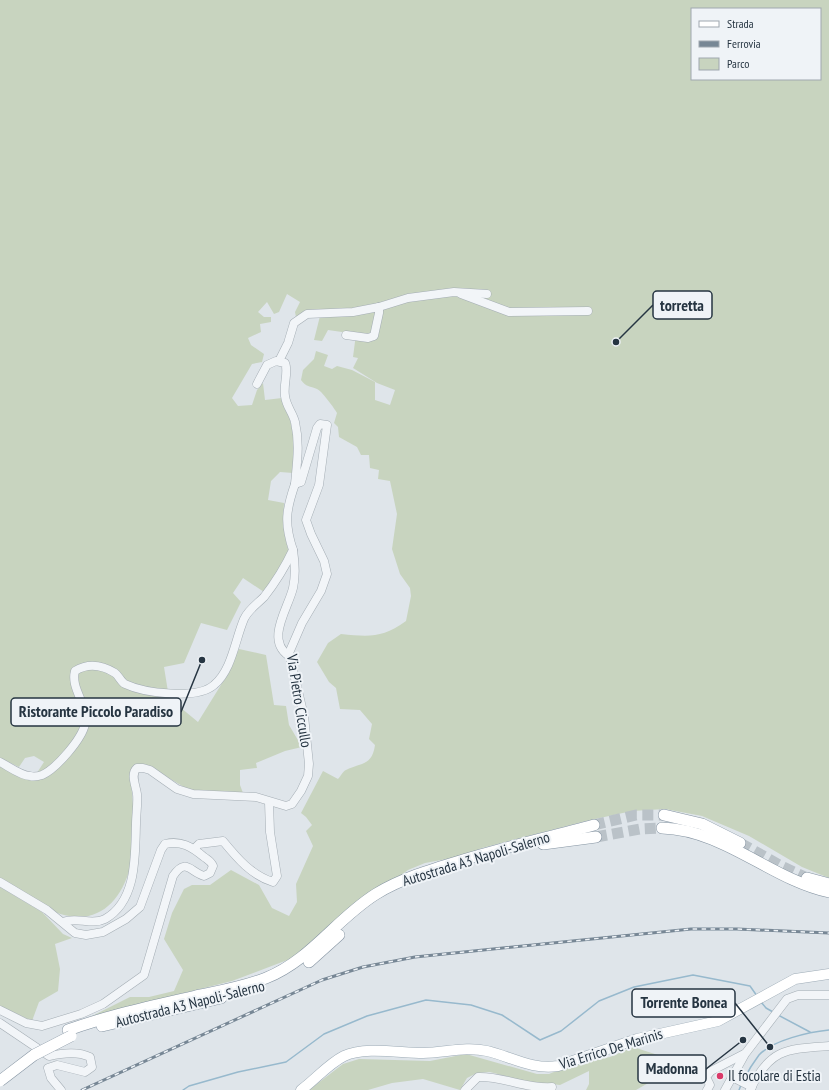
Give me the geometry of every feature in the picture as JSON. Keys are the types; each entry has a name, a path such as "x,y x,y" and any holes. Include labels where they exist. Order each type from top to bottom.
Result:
{"highway":[{"path":"664,815 702,824 740,843"},
{"name":"Autostrada A3 Napoli-Salerno","path":"0,1072 36,1045 69,1033 89,1030 241,994 276,982 294,973 317,956 373,904 395,891 452,867 594,825"},
{"path":"662,828 688,830 713,838 798,882 829,892"},
{"name":"Autostrada A3 Napoli-Salerno","path":"545,840 596,837"},
{"path":"807,878 829,884"},
{"name":"Autostrada A3 Napoli-Salerno","path":"0,1081 34,1055 69,1033"}],"main road":[{"name":"Via Errico De Marinis","path":"301,1090 342,1057 350,1054 390,1052 424,1053 474,1049 488,1051 536,1067 545,1068 570,1063 608,1047 637,1039 711,1023 728,1016 795,979 807,976 829,974"}],"street":[{"path":"458,292 480,302 509,312 588,311"},
{"path":"257,384 267,365 279,360 288,343 294,323 307,314 353,312 379,307 408,298 458,292 487,294"},
{"path":"346,335 368,338 374,336 379,307"},
{"path":"279,360 285,363 285,398 295,423 298,446 298,466 295,484 288,505 287,516 287,530 293,550 295,575 293,589 279,628 278,637 282,652 289,656"},
{"name":"Via Pietro Ciccullo","path":"63,922 73,919 92,922 104,919 116,910 125,896 134,870 137,795 133,774 136,768 150,770 186,793 256,797 282,806 290,806 305,783 309,769 304,716 295,673 289,656 291,645 321,591 327,574 324,560 306,520 317,489 322,466 327,425 320,424 317,428 302,482 295,484"},
{"path":"0,762 28,777 41,776 52,769 73,746 86,723 83,705 73,679 75,671 84,666 101,667 116,674 124,683 171,693 204,691 214,685 224,673 248,613 264,597 285,567 293,550"},
{"path":"194,849 198,844 223,841 236,857 260,878 273,882 277,876 270,832 269,802"},
{"path":"0,882 47,910 72,931 86,935 103,932 116,926 140,907 163,846 169,843 179,843 194,849 212,863 211,871 208,875 202,876 191,868 183,866 178,869 173,876 144,975 103,1004 81,1014 42,1026 26,1023 0,1010"},
{"path":"725,1090 745,1054 791,997 798,995 829,995"},
{"path":"0,1023 49,1056 61,1054 84,1054 90,1057 92,1067 85,1072 57,1064 48,1068 50,1078 61,1090"},
{"path":"732,1077 751,1088 761,1070 779,1053 795,1049 829,1046"},
{"path":"707,1090 710,1085 706,1077 711,1071 745,1054"},
{"path":"466,1090 478,1077 491,1077 540,1088 552,1087"}],"green space":[{"path":"0,0 829,0 829,878 802,867 749,836 702,816 665,809 632,811 586,821 482,848 463,856 425,863 408,870 290,959 232,981 92,1016 130,997 149,997 174,991 183,970 164,939 172,913 184,889 192,885 210,885 231,870 259,885 272,908 289,916 297,902 296,884 313,846 306,831 312,825 301,813 323,771 338,779 345,771 369,760 374,752 375,745 369,739 372,724 360,710 340,709 336,688 329,682 317,662 328,643 341,634 360,636 375,635 390,631 406,621 411,596 410,588 400,574 392,549 397,514 390,481 378,479 379,470 370,468 369,455 361,455 357,447 339,437 338,427 334,423 337,413 336,411 319,390 306,385 301,380 303,370 314,359 316,351 328,355 324,366 332,369 337,366 352,370 375,382 375,400 390,405 395,390 377,383 353,368 358,358 353,357 356,334 328,330 322,341 314,340 321,312 296,317 295,312 300,302 287,294 279,312 274,314 267,302 258,312 264,317 271,317 271,322 260,324 261,332 248,338 251,345 264,354 262,362 252,364 232,398 238,406 252,405 257,390 263,383 265,400 282,398 286,408 293,435 293,473 280,472 271,481 268,500 284,503 283,525 289,554 264,592 243,578 233,593 241,602 227,630 201,623 184,663 164,667 169,698 198,722 224,680 239,649 266,655 274,705 286,706 289,725 302,747 285,751 256,763 257,768 240,770 240,785 243,793 189,790 145,764 134,767 130,773 134,834 132,858 126,880 115,899 107,907 98,913 77,917 57,913 0,879 0,764 33,779 44,762 34,756 25,758 19,767 0,758"},
{"path":"0,887 42,912 63,934 72,938 55,944 60,969 58,991 39,1002 32,1021 0,1006"},
{"path":"633,1047 661,1056 661,1066 657,1078 636,1090 586,1090 589,1084 589,1071 560,1085 524,1081 490,1072 477,1073 467,1078 460,1090 423,1079 392,1083 368,1090 309,1090 343,1064 359,1059 430,1061 466,1054 537,1074 549,1074 578,1062 610,1057"}],"waterway":[{"path":"183,1090 189,1086 238,1072 286,1062 324,1034 367,1016 426,1000 471,1005 502,1015 540,1040 561,1031 599,1001 634,987 693,975 750,986 757,996"},
{"path":"761,1002 766,1008 773,1012"},
{"path":"778,1015 810,1032"},
{"path":"744,1079 759,1055 773,1045 802,1035 829,1030"},
{"path":"739,1090 741,1085"}],"tunnel":[{"path":"594,825 636,815 664,815"},
{"path":"596,837 640,829 662,828"},
{"path":"740,843 783,867 807,878"}],"railway":[{"path":"82,1090 322,980 363,967 415,957 691,929 737,929 829,933"}],"place":[{"name":"torretta","path":"616,342"},
{"name":"Ristorante Piccolo Paradiso","path":"202,660"},
{"name":"Madonna","path":"743,1040"},
{"name":"Torrente Bonea","path":"770,1047"},
{"name":"Il focolare di Estia","path":"720,1076"}]}
